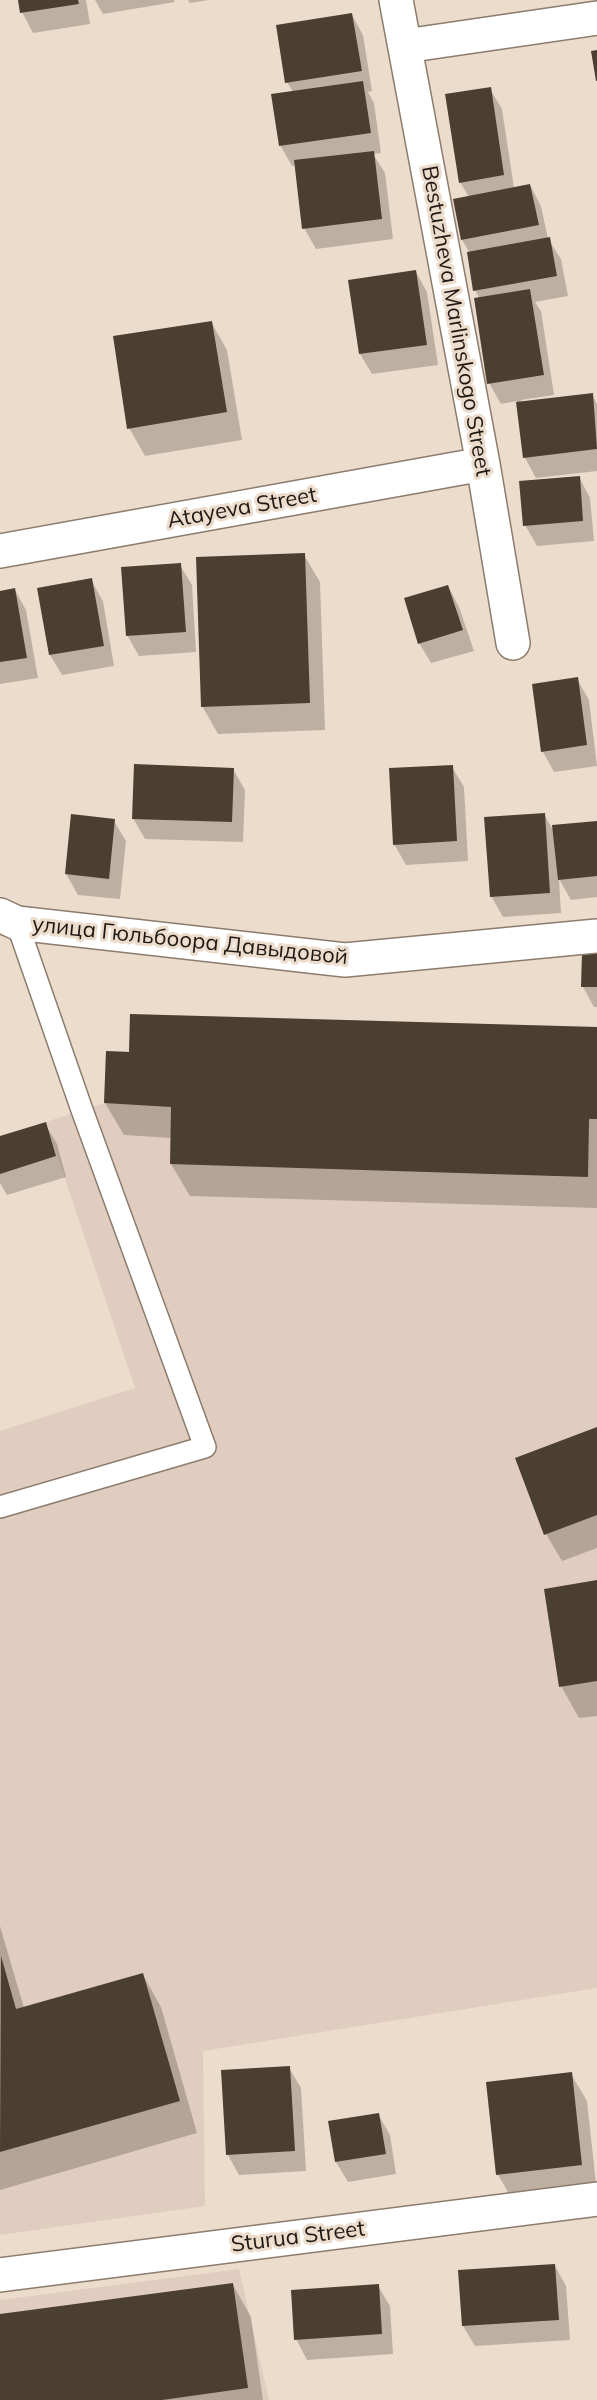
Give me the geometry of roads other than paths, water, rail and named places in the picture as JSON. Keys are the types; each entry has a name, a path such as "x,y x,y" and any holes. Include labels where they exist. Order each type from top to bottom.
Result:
{"street":[{"name":"Bestuzheva Marlinskogo Street","path":"396,0 483,464 513,643"},
{"path":"405,46 597,18"},
{"name":"Atayeva Street","path":"0,551 483,464"},
{"name":"улица Гюльбоора Давыдовой","path":"8,919 345,960 597,936"},
{"name":"Sturua Street","path":"0,2275 597,2199"}],"lane":[{"path":"0,1507 205,1447 82,1110 8,919"}]}
